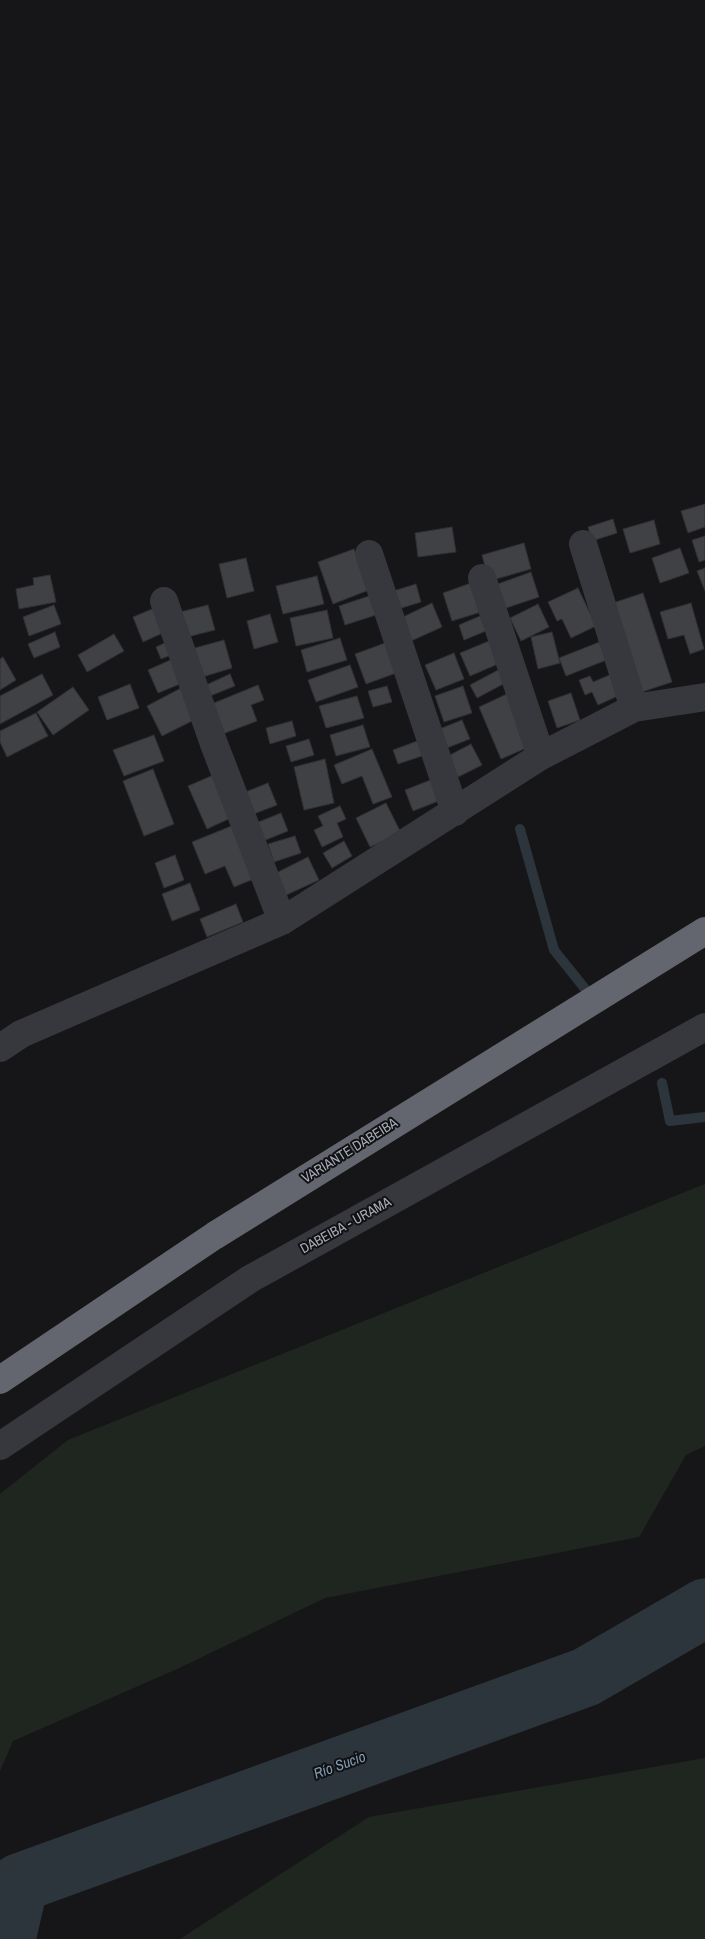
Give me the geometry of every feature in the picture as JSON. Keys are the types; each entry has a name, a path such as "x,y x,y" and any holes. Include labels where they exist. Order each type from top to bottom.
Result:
{"highway":[{"name":"VARIANTE DABEIBA","path":"0,1380 214,1236 705,931"}],"street":[{"path":"583,544 634,708"},
{"path":"369,554 455,812"},
{"path":"482,578 541,756"},
{"path":"164,601 214,744 282,921"},
{"path":"0,1048 21,1034 282,921 541,756 634,708 705,698"},
{"name":"DABEIBA - URAMA","path":"0,1446 250,1278 705,1027"}],"shaded area":[{"path":"705,1184 705,1446 686,1455 639,1537 325,1598 177,1669 13,1741 0,1771 0,1494 68,1440"},
{"path":"705,1758 705,1939 180,1939 369,1817"}],"building":[{"path":"705,504 705,527 688,533 681,511"},
{"path":"613,519 617,533 592,541 588,527"},
{"path":"654,520 660,544 630,553 623,529"},
{"path":"452,527 456,552 418,557 415,533"},
{"path":"705,536 705,560 699,562 692,540"},
{"path":"524,543 531,569 489,581 482,555"},
{"path":"680,548 689,573 660,583 652,558"},
{"path":"354,549 369,590 333,604 318,562"},
{"path":"246,558 254,591 227,598 219,564"},
{"path":"705,568 705,591 697,571"},
{"path":"531,572 539,597 503,609 495,585"},
{"path":"50,575 56,602 19,609 16,589 34,585 33,578"},
{"path":"317,576 324,604 283,614 276,586"},
{"path":"471,583 481,612 452,621 443,593"},
{"path":"416,584 421,602 395,610 390,592"},
{"path":"578,588 596,626 571,638 562,619 557,621 548,602"},
{"path":"643,593 672,682 636,694 607,605"},
{"path":"369,596 376,615 345,625 339,606"},
{"path":"432,603 442,627 411,641 401,618"},
{"path":"691,603 704,649 690,654 684,635 668,639 660,612"},
{"path":"538,604 549,627 521,641 510,618"},
{"path":"54,605 61,624 29,636 23,617"},
{"path":"208,605 215,630 187,637 180,612"},
{"path":"157,607 167,631 143,642 133,617"},
{"path":"327,610 333,638 296,646 290,618"},
{"path":"270,614 278,642 254,649 247,621"},
{"path":"480,616 486,631 464,640 459,625"},
{"path":"55,632 60,647 34,658 28,644"},
{"path":"552,632 560,663 538,669 531,637"},
{"path":"114,634 124,651 87,672 78,655"},
{"path":"340,638 347,660 307,672 301,650"},
{"path":"171,640 176,653 161,659 156,647"},
{"path":"224,640 232,668 199,678 191,649"},
{"path":"489,641 498,664 470,676 460,653"},
{"path":"602,641 609,659 566,676 559,658"},
{"path":"388,642 399,672 366,684 355,654"},
{"path":"454,653 464,679 436,690 425,665"},
{"path":"3,657 16,680 0,690 0,659"},
{"path":"175,658 185,682 158,693 148,670"},
{"path":"350,665 358,687 316,702 308,680"},
{"path":"500,669 507,682 477,698 470,685"},
{"path":"42,674 53,695 0,724 0,696"},
{"path":"230,674 235,686 210,696 206,685"},
{"path":"612,674 620,695 598,705 592,692 585,695 579,680 590,676 593,682"},
{"path":"130,684 139,708 107,720 98,697"},
{"path":"258,685 264,700 251,705 257,721 220,735 209,705"},
{"path":"387,686 392,702 373,707 368,691"},
{"path":"463,686 472,713 444,722 435,696"},
{"path":"73,687 89,710 53,735 37,712"},
{"path":"183,687 198,718 162,736 147,706"},
{"path":"509,693 531,746 501,759 479,707"},
{"path":"571,693 580,720 557,728 548,701"},
{"path":"357,696 364,718 326,728 319,706"},
{"path":"36,713 48,736 7,757 0,742 0,731"},
{"path":"462,720 470,739 444,749 437,730"},
{"path":"292,721 296,736 270,744 266,728"},
{"path":"363,725 370,747 336,756 330,735"},
{"path":"154,735 164,761 124,776 113,750"},
{"path":"309,739 314,755 291,762 286,746"},
{"path":"420,740 425,755 398,764 393,750"},
{"path":"471,744 482,765 458,777 448,756"},
{"path":"372,749 392,797 373,804 362,776 342,784 334,765"},
{"path":"325,759 334,803 304,810 294,767"},
{"path":"153,769 174,824 144,836 123,781"},
{"path":"216,774 235,816 207,829 188,786"},
{"path":"433,779 441,800 413,811 405,790"},
{"path":"268,783 277,805 251,815 243,793"},
{"path":"386,803 401,833 370,847 356,818"},
{"path":"340,806 346,819 337,823 343,837 322,847 314,830 323,826 318,816"},
{"path":"281,813 288,831 263,841 256,823"},
{"path":"239,823 261,876 234,887 225,866 205,874 192,842"},
{"path":"295,836 301,853 274,862 268,844"},
{"path":"344,841 352,856 332,868 323,853"},
{"path":"175,855 184,880 164,888 155,863"},
{"path":"308,857 319,880 284,896 274,874"},
{"path":"190,883 200,910 172,921 162,894"},
{"path":"236,904 243,922 207,937 200,919"}],"waterway":[{"path":"520,829 554,950 586,990"},
{"path":"662,1083 670,1121 705,1117"},
{"name":"Río Sucio","path":"6,1939 19,1883 586,1677 705,1608"}]}
